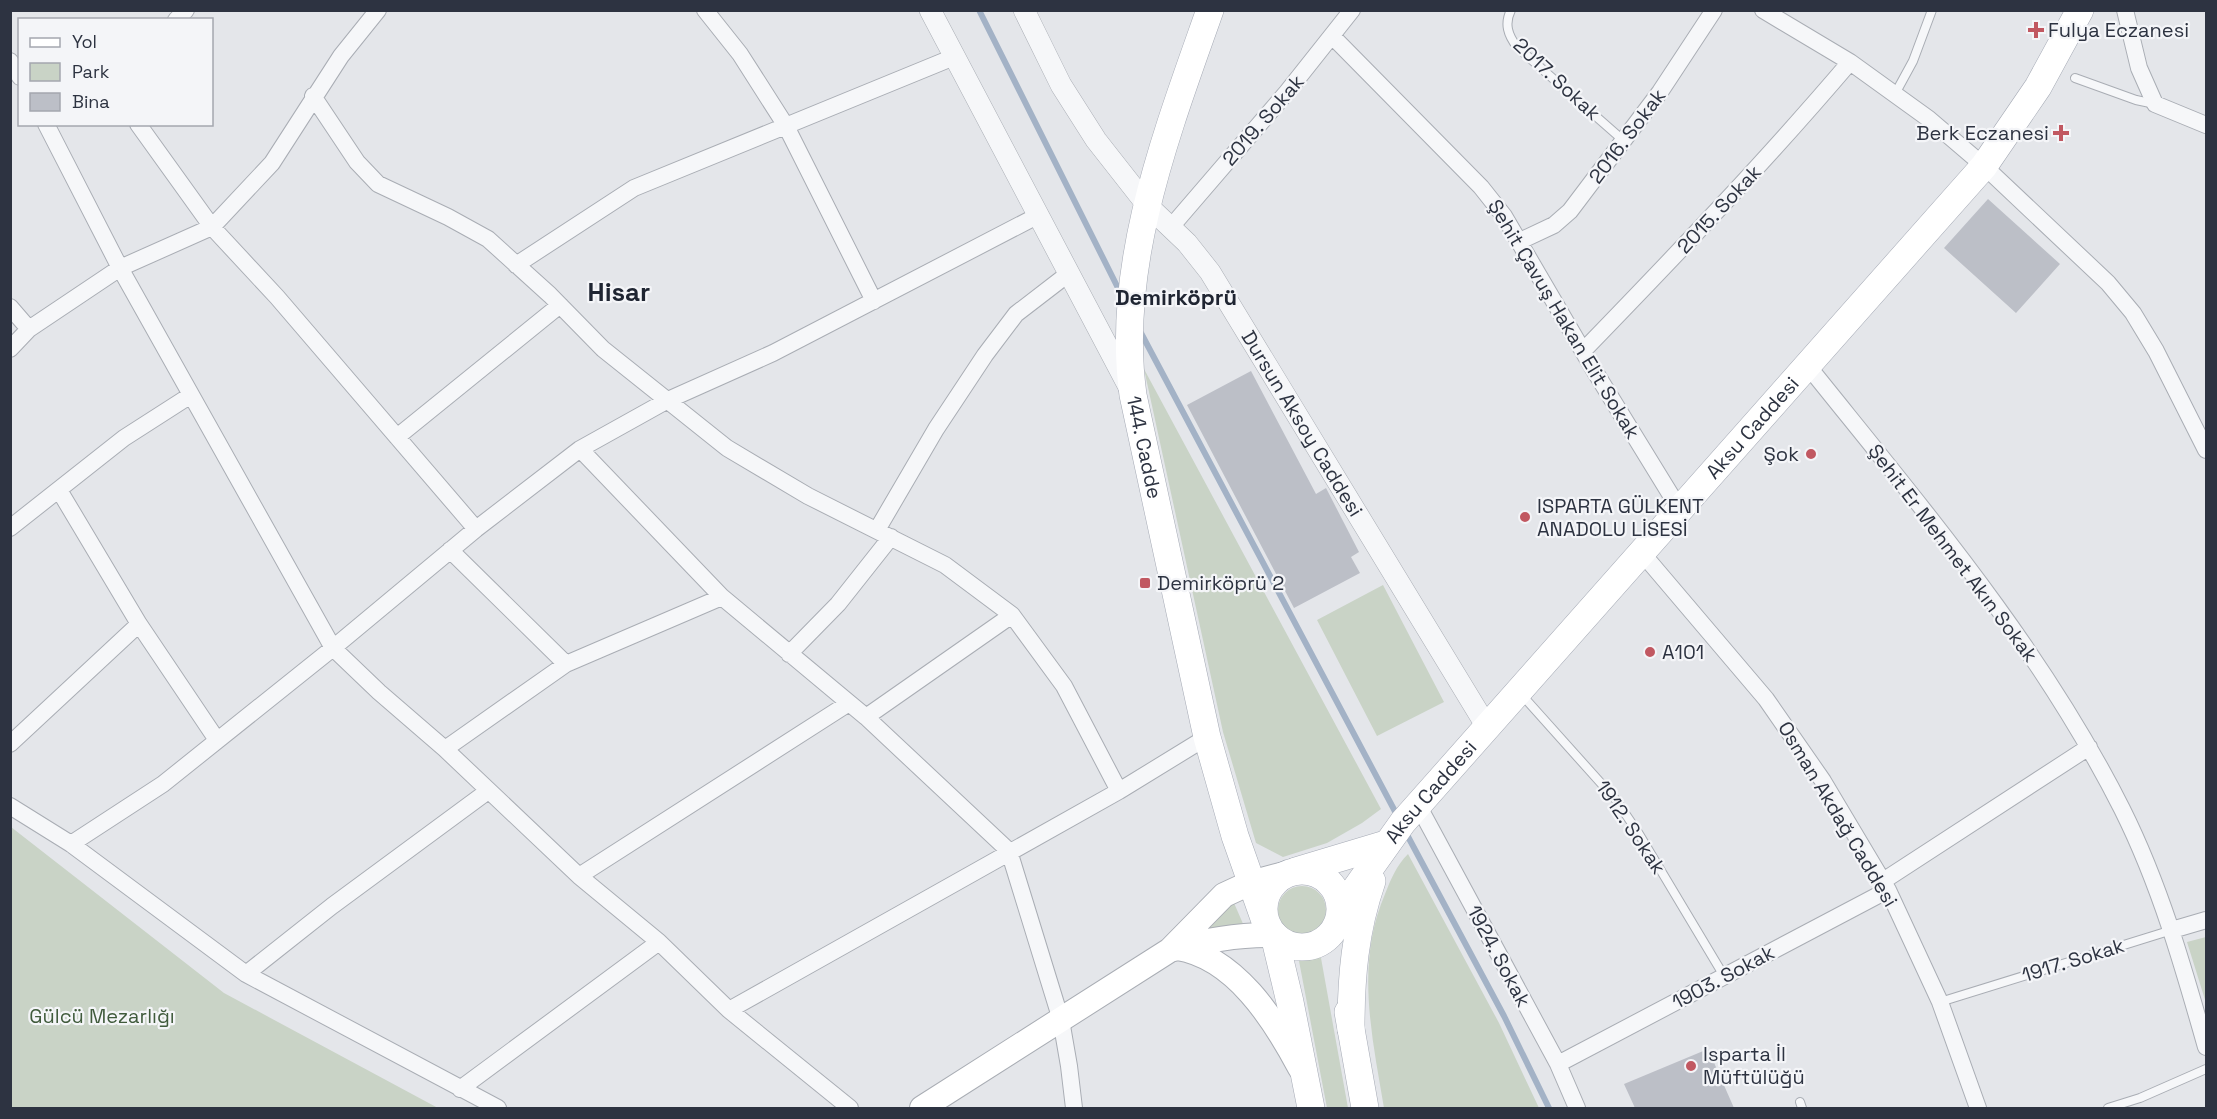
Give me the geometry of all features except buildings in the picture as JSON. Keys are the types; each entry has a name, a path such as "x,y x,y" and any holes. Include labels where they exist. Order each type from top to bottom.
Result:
{"main road":[{"path":"1133,395 1128,345 1142,232 1157,167 1210,10"},
{"name":"Aksu Caddesi","path":"1337,922 1386,843 1418,805 1984,166 2038,87 2080,10"},
{"name":"144. Cadde","path":"1133,395 1207,737 1250,883 1269,928"},
{"path":"922,1108 1173,949 1224,894 1250,883 1386,843"},
{"path":"1351,1029 1351,990 1355,944 1365,900 1386,843"},
{"path":"1309,1098 1290,1002 1263,908 1268,891 1281,877 1292,872 1304,871 1327,880 1335,891 1339,903 1337,922 1339,964 1365,1108"},
{"path":"1269,928 1291,946 1304,948 1316,945 1327,938 1337,922"},
{"path":"1173,949 1269,928"},
{"path":"1173,949 1189,950 1208,957 1247,990 1286,1043 1300,1068 1309,1098"}],"street":[{"path":"10,350 30,329 120,268 212,227 272,163 313,96 378,10"},
{"path":"705,10 740,54 786,126 874,301"},
{"name":"144. Cadde","path":"930,10 1133,395"},
{"name":"Dursun Aksoy Caddesi","path":"1024,10 1061,85 1115,167 1148,205 1199,257 1210,272 1487,727"},
{"name":"2019. Sokak","path":"1171,227 1333,37 1352,10"},
{"name":"2016. Sokak","path":"1520,241 1554,225 1565,216 1660,92 1714,10"},
{"path":"2125,10 2139,68 2155,104 2206,125"},
{"path":"1765,11 1850,62 1929,119 1984,166 2108,283 2133,313 2203,430 2206,450"},
{"name":"Şehit Çavuş Hakan Elit Sokak","path":"1333,37 1481,187 1504,216 1680,510"},
{"path":"516,265 634,188 954,57"},
{"name":"2015. Sokak","path":"1583,351 1718,212 1782,142 1850,62"},
{"path":"313,96 357,162 378,184 488,239 560,305 603,349 727,448 808,496 945,565 1012,615 1064,686 1119,791"},
{"path":"47,126 120,268 333,648 379,692 445,749 579,876 659,942 729,1010 850,1108"},
{"path":"139,126 212,227 277,297 476,529"},
{"path":"71,844 163,784 333,648 476,529 580,449 668,400 773,352 1037,216"},
{"path":"789,654 838,604 884,534 936,429 984,355 1017,314 1068,274"},
{"path":"397,437 560,305"},
{"path":"10,307 30,329"},
{"name":"Şehit Er Mehmet Akın Sokak","path":"1808,366 1989,594 2038,664 2089,747 2123,810 2150,872 2172,930 2206,1047"},
{"path":"10,528 124,438 191,395"},
{"path":"580,449 722,597 866,717 1009,851 1061,1020 1074,1108"},
{"path":"59,490 139,624 217,740"},
{"path":"10,507 26,517"},
{"path":"450,550 566,664"},
{"name":"Osman Akdağ Caddesi","path":"1642,553 1739,665 1796,739 1886,886 1940,1002 1978,1108"},
{"path":"445,749 566,664 722,597"},
{"path":"866,717 1012,615"},
{"path":"10,744 139,624"},
{"path":"579,876 849,703"},
{"path":"729,1010 1119,791 1207,737"},
{"name":"1903. Sokak","path":"1558,1064 1724,976 1886,886 2089,747"},
{"path":"246,974 332,906 488,791"},
{"name":"1924. Sokak","path":"1418,805 1558,1064 1577,1108"},
{"path":"10,806 71,844 246,974 498,1108"},
{"name":"1917. Sokak","path":"2172,930 2206,921"},
{"path":"460,1089 659,942"}],"lane":[{"name":"2017. Sokak","path":"1511,10 1507,17 1508,32 1517,47 1624,141"},
{"path":"1895,94 1913,61 1932,10"},
{"path":"2075,78 2136,100 2155,104"},
{"name":"1912. Sokak","path":"1518,692 1616,800 1639,834 1724,976"},
{"name":"1917. Sokak","path":"1940,1002 2172,930"},
{"path":"2108,1108 2140,1098 2206,1069"}],"green space":[{"path":"1144,369 1381,809 1327,843 1283,857 1256,843 1223,732"},
{"path":"1383,585 1444,702 1377,736 1317,620"},
{"name":"Gülcü Mezarlığı","path":"11,827 224,993 438,1108 11,1108"},
{"path":"1408,854 1499,1023 1539,1108 1384,1108 1371,1027 1368,973 1370,947 1387,888 1397,868"},
{"path":"1297,886 1307,886 1322,896 1326,910 1325,919 1316,930 1307,934 1297,934 1282,924 1278,915 1278,905 1288,890"},
{"path":"1234,903 1244,926 1195,933 1224,905"},
{"path":"2206,937 2206,1003 2187,942"},
{"path":"1318,956 1321,958 1348,1108 1327,1108 1299,961"}],"waterway":[{"path":"979,10 1121,294"},
{"path":"1141,333 1398,817"},
{"path":"1405,831 1504,1016 1549,1108"}],"place":[{"name":"Fulya Eczanesi","path":"2036,30"},
{"name":"Berk Eczanesi","path":"2061,133"},
{"name":"Şok","path":"1811,454"},
{"name":"ISPARTA GÜLKENT ANADOLU LİSESİ","path":"1525,517"},
{"name":"Demirköprü 2","path":"1145,583"},
{"name":"A101","path":"1650,652"},
{"name":"Isparta İl Müftülüğü","path":"1691,1066"}],"district":[{"name":"Hisar","path":"619,292"},
{"name":"Demirköprü","path":"1176,297"}]}
